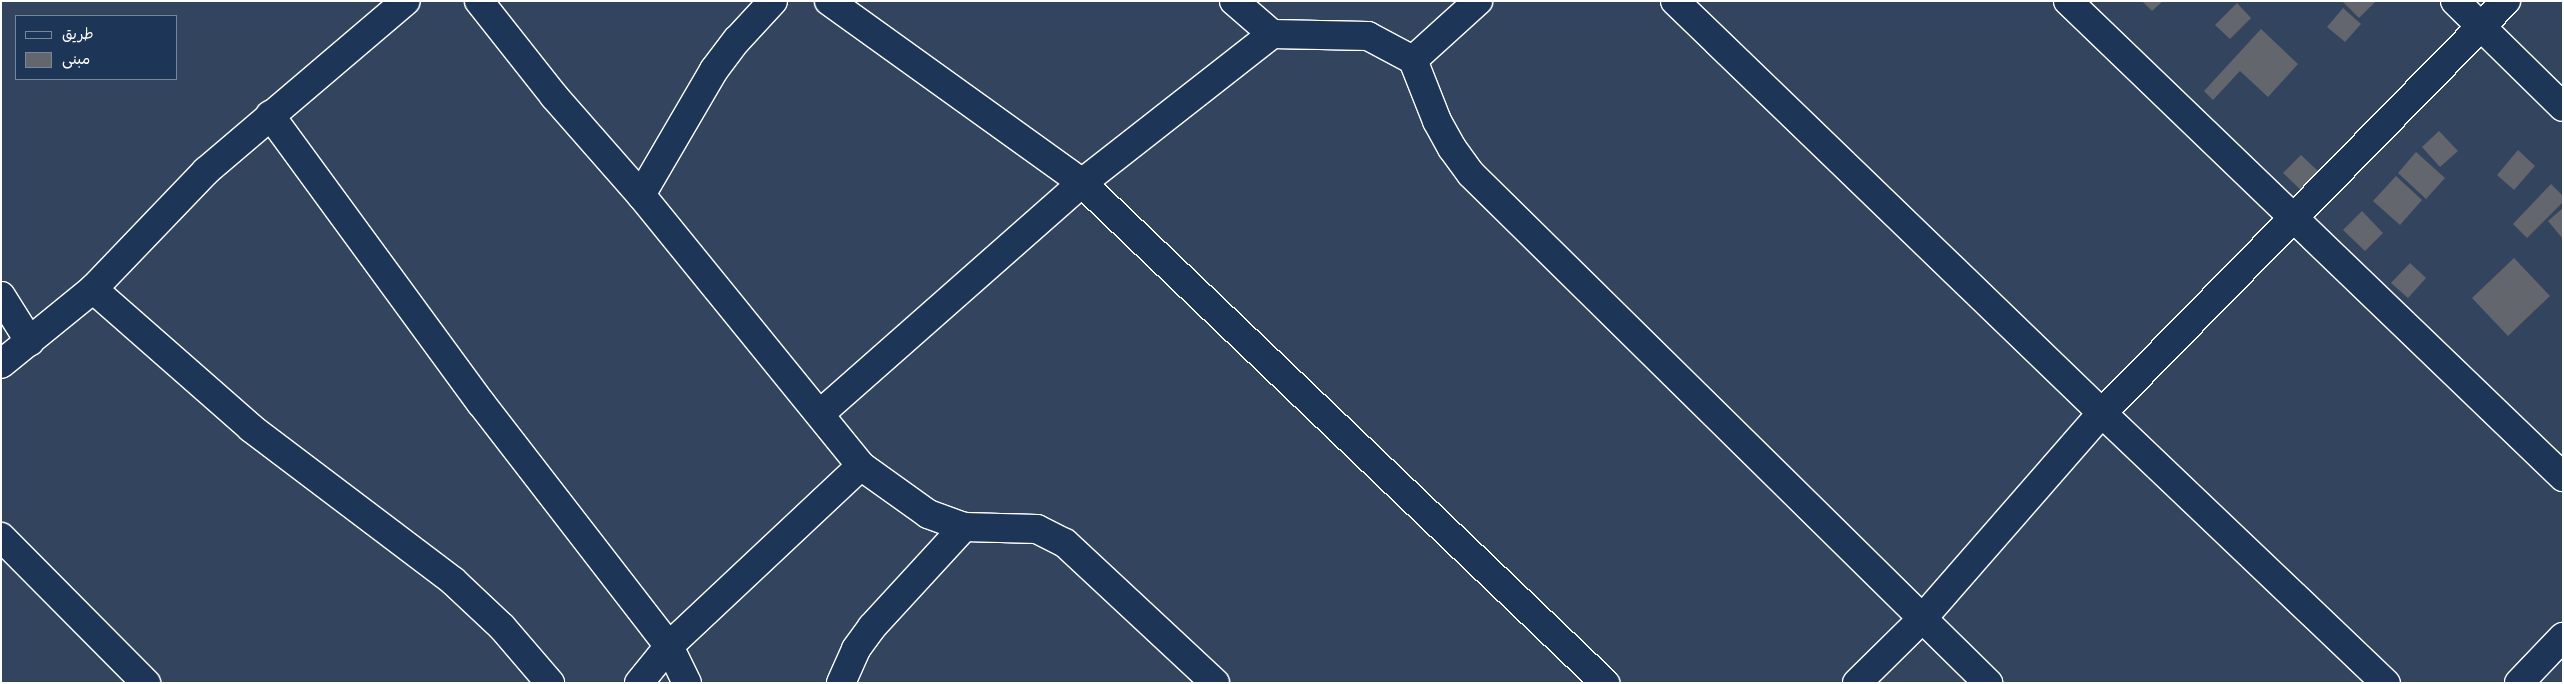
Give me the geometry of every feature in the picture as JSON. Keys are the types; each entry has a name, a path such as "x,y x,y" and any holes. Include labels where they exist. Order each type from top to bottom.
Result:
{"street":[{"path":"1,364 93,289 206,171 406,1"},
{"path":"479,1 554,96 641,195 821,413 860,466 928,514 964,527 1037,528 1065,543 1215,683"},
{"path":"641,195 714,70 737,40 773,1"},
{"path":"829,1 1082,183 1605,683"},
{"path":"1234,1 1272,34"},
{"path":"1413,60 1478,1"},
{"path":"1675,1 2102,414 2386,683"},
{"path":"2068,1 2293,220 2563,477"},
{"path":"2455,1 2563,107"},
{"path":"1857,683 1922,619 2102,414 2506,1"},
{"path":"821,413 1082,183 1272,34 1368,36 1413,60 1437,121 1452,148 1471,174 1988,683"},
{"path":"270,115 481,403 669,646 686,683"},
{"path":"93,289 267,441 453,581 502,627 550,683"},
{"path":"1,296 30,342"},
{"path":"639,683 669,646 860,466"},
{"path":"840,683 856,649 872,627 964,527"},
{"path":"1,537 146,683"},
{"path":"2520,683 2563,637"}],"building":[{"path":"2142,1 2163,1 2152,11"},
{"path":"2342,1 2376,1 2359,18"},
{"path":"2237,3 2251,18 2230,39 2215,25"},
{"path":"2343,8 2361,24 2345,42 2327,27"},
{"path":"2261,29 2298,64 2268,97 2240,71 2213,100 2204,91"},
{"path":"2439,131 2458,151 2440,167 2422,147"},
{"path":"2518,150 2535,166 2514,190 2497,175"},
{"path":"2416,152 2445,178 2426,199 2398,173"},
{"path":"2301,155 2321,174 2304,193 2283,173"},
{"path":"2396,176 2422,200 2400,225 2373,201"},
{"path":"2551,184 2563,196 2563,202 2527,238 2513,224"},
{"path":"2563,208 2563,239 2548,221"},
{"path":"2362,211 2383,233 2365,251 2343,230"},
{"path":"2514,258 2550,296 2508,336 2472,298"},
{"path":"2410,263 2426,278 2408,298 2391,283"}]}
